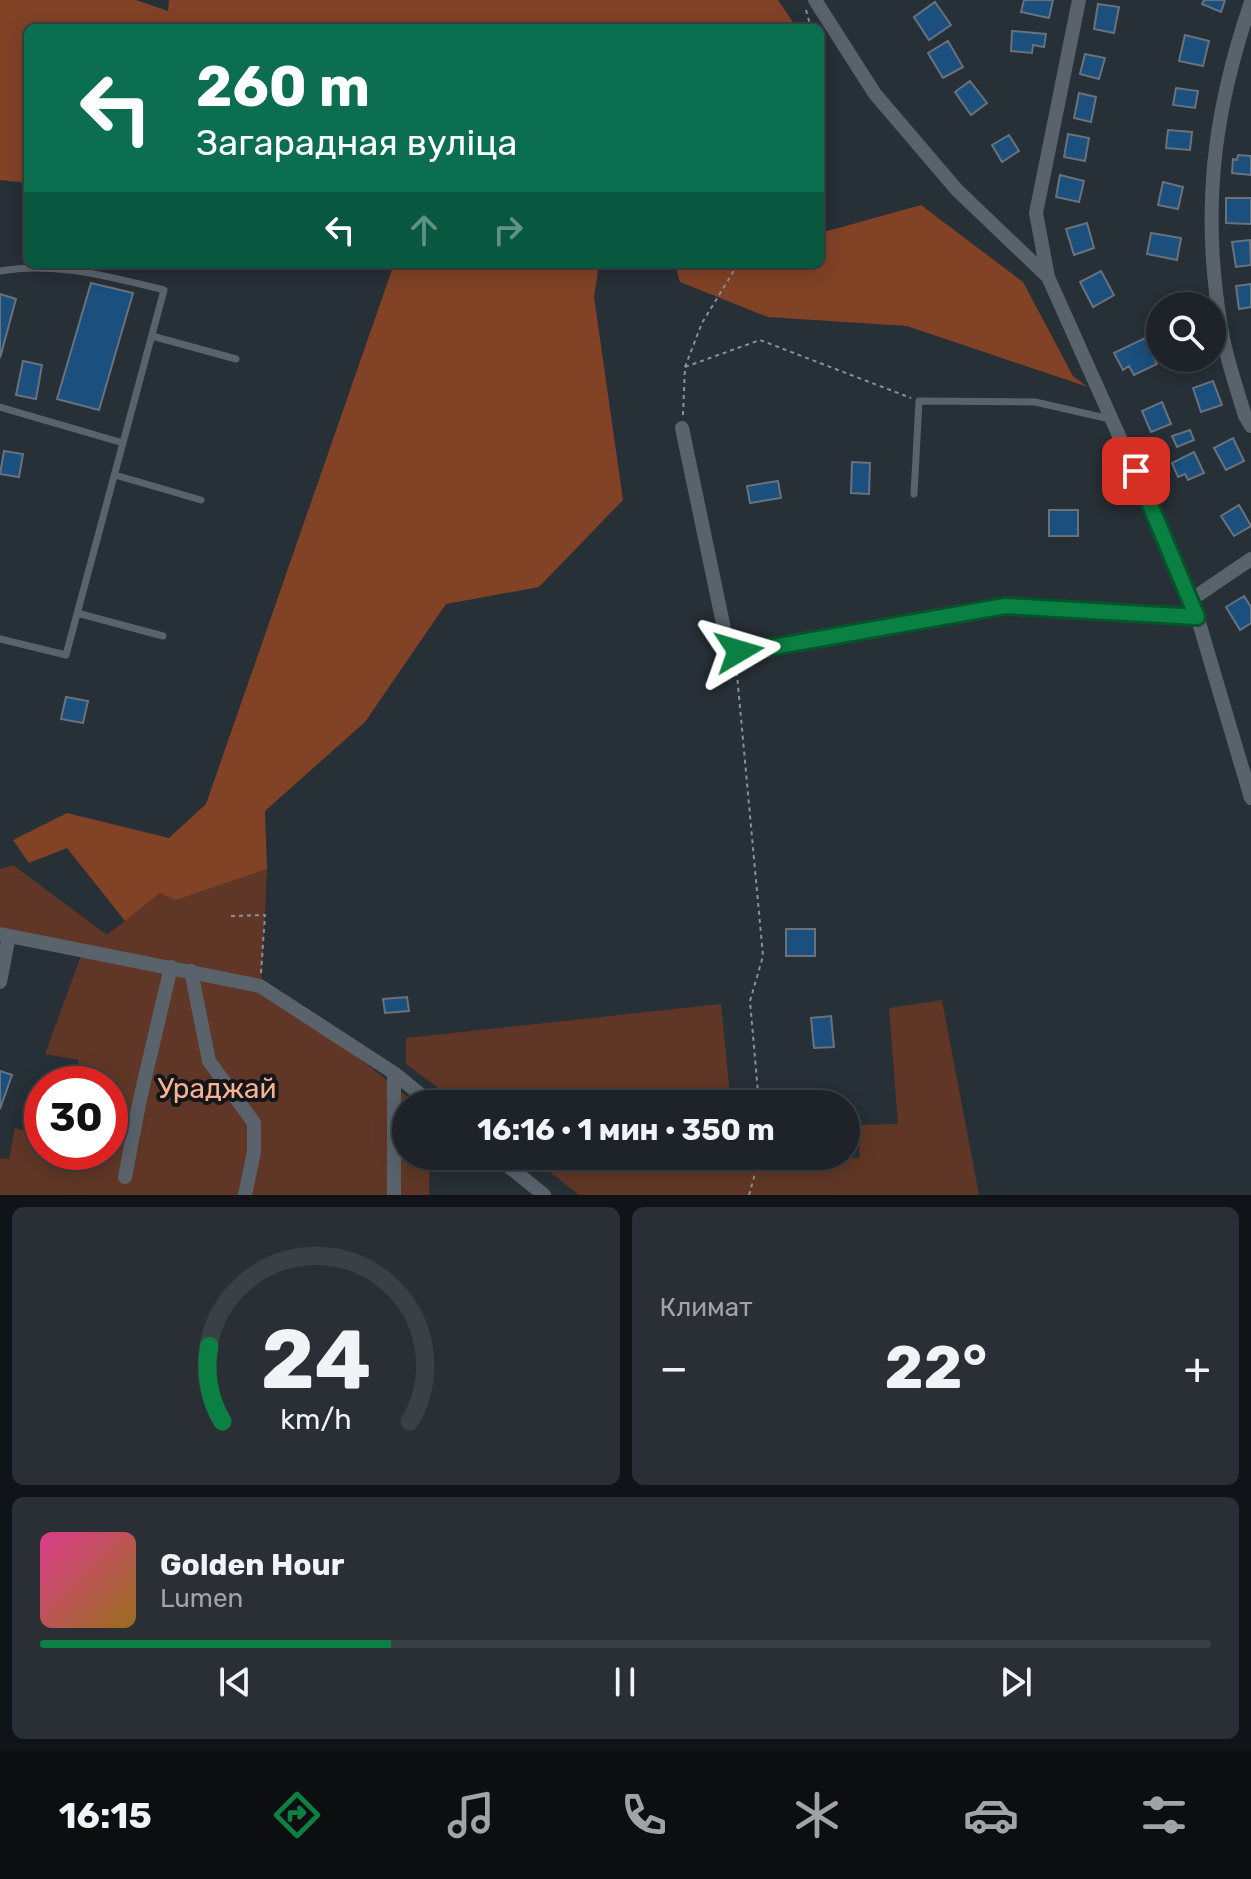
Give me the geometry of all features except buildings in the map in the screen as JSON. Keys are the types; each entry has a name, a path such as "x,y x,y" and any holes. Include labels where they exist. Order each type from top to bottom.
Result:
{"street":[{"path":"815,0 885,106 957,190 1048,277"},
{"path":"1079,0 1036,213 1048,277 1192,599 1251,798"},
{"path":"1251,2 1218,121 1211,181 1211,253 1222,336 1245,416 1251,426"},
{"path":"682,428 726,638 734,649 744,652 1005,606 1197,617"},
{"path":"1192,599 1251,559"},
{"path":"0,982 5,935 260,986 394,1073 415,1090"},
{"path":"125,1177 171,967"},
{"path":"191,971 209,1061 254,1123 254,1152 245,1195"},
{"path":"394,1073 394,1195"},
{"path":"513,1170 544,1195"}],"lane":[{"path":"0,271 24,267"},
{"path":"0,639 66,655 164,290 86,271 51,268"},
{"path":"152,336 236,359"},
{"path":"914,494 919,401 1035,402 1113,420"},
{"path":"0,408 123,443"},
{"path":"115,475 201,500"},
{"path":"77,613 163,636"}],"path":[{"path":"803,0 810,24"},
{"path":"682,428 685,367 702,323 736,268"},
{"path":"685,367 760,340 919,401"},
{"path":"734,649 763,956 750,1001 758,1090"},
{"path":"231,916 265,915 260,986"},
{"path":"749,1195 756,1170"}],"green space":[{"name":"Ураджай","path":"13,865 107,935 160,893 176,900 267,869 261,990 287,1000 399,1090 392,1090 392,1170 430,1170 429,1195 0,1195 0,1158 9,1159 15,1128 24,1130 24,1170 128,1170 128,1066 77,1066 79,1060 45,1054 81,956 0,928 0,869"},
{"path":"942,1000 979,1195 579,1195 548,1170 860,1170 860,1125 898,1124 889,1008"},
{"path":"721,1004 730,1090 441,1090 406,1064 406,1038"}],"shaded area":[{"path":"0,0 136,0 168,11 169,0 778,0 794,24 24,24 24,183 0,180"},
{"path":"921,205 1023,282 1073,376 1088,387 907,326 768,317 680,282 676,268 824,268 824,232"},
{"path":"393,268 598,268 594,297 623,500 539,587 446,604 365,722 265,811 267,869 176,900 160,893 125,921 67,848 29,863 13,840 67,813 169,838 206,804"}],"route":[{"path":"739,651 1005,606 1197,617 1136,471"}]}
